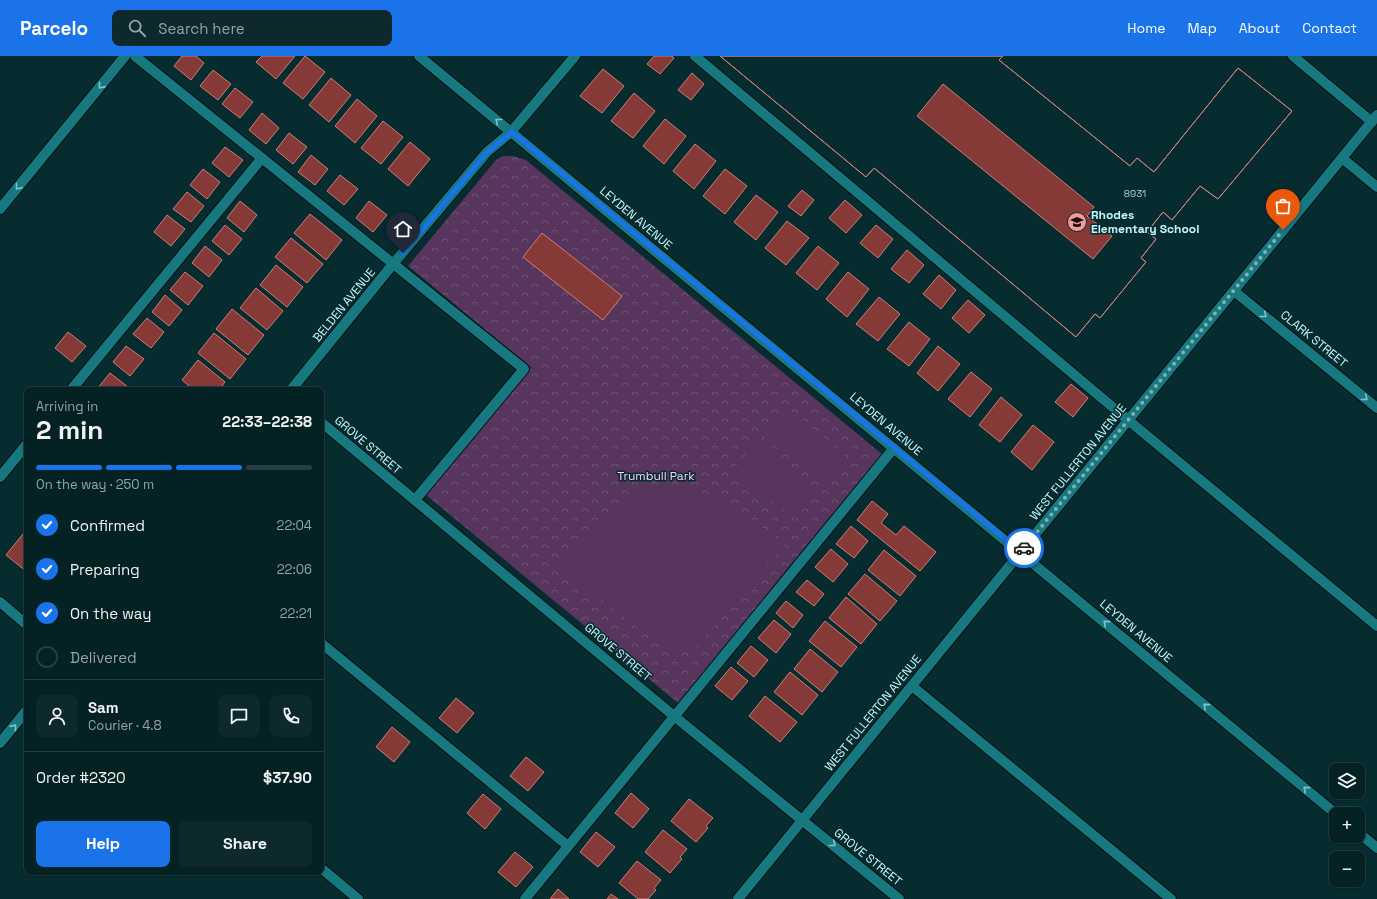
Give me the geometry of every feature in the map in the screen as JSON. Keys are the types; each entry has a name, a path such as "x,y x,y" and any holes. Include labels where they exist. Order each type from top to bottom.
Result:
{"street":[{"path":"0,209 125,56"},
{"path":"135,56 524,369 415,500"},
{"name":"LEYDEN AVENUE","path":"419,56 1021,552 1329,808"},
{"name":"BELDEN AVENUE","path":"293,387 393,264 487,152 512,132 575,56"},
{"path":"695,56 1128,420 1377,626"},
{"path":"1293,56 1374,119"},
{"name":"WEST FULLERTON AVENUE","path":"738,899 1374,119"},
{"path":"73,387 262,158"},
{"path":"1342,158 1377,187"},
{"name":"CLARK STREET","path":"1234,291 1377,408"},
{"name":"GROVE STREET","path":"324,424 674,716 899,899"},
{"path":"0,477 24,448"},
{"path":"525,899 894,448"},
{"path":"0,602 24,622"},
{"path":"324,645 568,846"},
{"path":"912,686 1171,899"},
{"path":"0,743 24,714"},
{"path":"1365,838 1377,848"},
{"path":"324,871 358,899"}],"green space":[{"name":"Trumbull Park","path":"503,156 513,156 526,160 883,455 678,703 426,495 531,367 408,266 496,160"},
{"path":"785,406 847,457 824,485 762,435"},
{"path":"758,440 819,491 795,519 734,469"},
{"path":"677,486 708,495 738,510 785,544 694,649 665,649 558,565 596,522 607,512 630,496 643,490 655,487"}],"building":[{"path":"182,56 196,56 204,63 191,80 174,66"},
{"path":"262,56 295,56 276,79 256,62"},
{"path":"305,56 325,72 303,99 283,83"},
{"path":"654,56 672,56 674,58 660,74 647,64"},
{"path":"720,56 1003,56 999,60 1130,166 1137,158 1154,172 1238,68 1292,111 1218,199 1200,186 1172,220 1163,212 1147,232 1156,239 1141,258 1146,262 1100,318 1095,314 1076,337 874,168 866,177","holes":["943,84 1094,207 1087,216 1112,236 1093,259 917,116"]},
{"name":"Rhodes Elementary School","path":"720,56 1003,56 999,60 1130,166 1137,158 1154,172 1238,68 1292,111 1218,199 1200,186 1172,220 1163,212 1147,232 1156,239 1141,258 1146,262 1100,318 1095,314 1076,337 874,168 866,177"},
{"path":"603,69 624,86 602,113 580,96"},
{"path":"213,70 231,84 218,100 200,86"},
{"path":"692,73 704,84 691,100 678,90"},
{"path":"331,78 351,95 329,122 309,105"},
{"path":"235,88 253,102 240,118 222,104"},
{"path":"634,93 655,111 633,138 611,121"},
{"path":"357,99 377,116 355,143 335,126"},
{"path":"262,113 279,128 266,144 249,130"},
{"path":"665,119 686,136 664,164 643,146"},
{"path":"383,121 403,137 381,164 361,148"},
{"path":"289,133 307,147 293,164 276,150"},
{"path":"410,142 430,159 408,186 388,169"},
{"path":"695,144 716,161 694,189 673,171"},
{"path":"225,147 243,160 229,177 212,163"},
{"path":"311,155 328,169 315,185 298,172"},
{"path":"203,169 220,182 207,199 190,185"},
{"path":"725,169 747,186 725,214 703,196"},
{"path":"340,175 358,189 344,205 327,191"},
{"path":"802,190 814,200 801,216 788,206"},
{"path":"187,192 204,206 191,222 173,209"},
{"path":"756,195 778,212 756,240 734,222"},
{"path":"845,200 862,215 846,233 829,218"},
{"path":"240,201 257,215 244,232 227,218"},
{"path":"369,201 387,215 373,232 356,218"},
{"path":"310,214 342,240 326,260 294,233"},
{"path":"167,215 185,229 171,246 154,232"},
{"path":"787,221 809,238 786,265 765,248"},
{"path":"225,225 242,239 229,255 212,241"},
{"path":"876,225 893,239 878,258 860,243"},
{"path":"542,233 622,296 603,320 523,257"},
{"path":"291,238 323,264 307,283 275,257"},
{"path":"205,246 222,260 209,277 192,263"},
{"path":"818,246 839,263 817,290 796,273"},
{"path":"907,250 924,265 909,283 891,269"},
{"path":"276,265 303,287 287,307 260,285"},
{"path":"185,272 203,286 188,305 170,290"},
{"path":"848,272 869,289 847,317 826,299"},
{"path":"939,275 956,290 941,309 923,294"},
{"path":"256,288 283,311 267,330 240,308"},
{"path":"165,295 182,310 169,326 152,312"},
{"path":"879,297 900,314 878,341 856,324"},
{"path":"968,300 985,315 969,333 952,318"},
{"path":"232,309 264,335 248,355 216,329"},
{"path":"147,318 164,332 151,348 133,334"},
{"path":"909,322 930,339 909,366 887,349"},
{"path":"68,332 86,346 72,362 55,348"},
{"path":"214,333 246,359 230,379 198,353"},
{"path":"126,346 144,359 130,376 113,362"},
{"path":"938,346 960,364 938,391 917,373"},
{"path":"198,360 225,382 221,387 190,387 182,380"},
{"path":"971,372 992,389 970,417 948,399"},
{"path":"110,373 128,387 99,387"},
{"path":"1071,384 1088,398 1073,417 1055,402"},
{"path":"1001,397 1022,415 1000,442 979,425"},
{"path":"1033,425 1054,442 1032,470 1011,452"},
{"path":"872,501 888,514 881,523 896,535 904,526 936,552 920,571 857,520"},
{"path":"851,526 868,541 854,558 836,544"},
{"path":"23,534 24,535 24,570 6,555"},
{"path":"831,549 848,564 833,582 815,567"},
{"path":"884,550 916,576 900,596 868,570"},
{"path":"865,574 897,601 880,621 848,594"},
{"path":"807,580 824,594 814,606 796,592"},
{"path":"846,597 877,624 861,644 829,618"},
{"path":"786,601 803,615 793,628 776,613"},
{"path":"774,620 791,634 776,653 758,638"},
{"path":"825,621 857,647 841,667 809,641"},
{"path":"751,646 768,660 754,677 737,663"},
{"path":"810,649 838,672 822,692 794,669"},
{"path":"731,667 748,681 732,700 715,686"},
{"path":"790,672 818,695 802,715 774,692"},
{"path":"765,696 797,722 780,742 749,716"},
{"path":"456,698 474,713 457,733 439,718"},
{"path":"392,727 410,742 394,762 376,747"},
{"path":"526,757 544,772 528,791 510,776"},
{"path":"631,793 649,809 633,828 615,813"},
{"path":"483,794 501,809 485,829 467,813"},
{"path":"689,799 713,818 706,826 708,828 696,842 671,821"},
{"path":"663,830 687,849 680,857 682,859 670,873 645,852"},
{"path":"596,832 615,847 598,867 580,852"},
{"path":"515,852 533,867 516,887 498,872"},
{"path":"637,861 661,880 654,888 656,890 648,899 638,899 619,883"},
{"path":"558,889 569,899 550,899"},
{"path":"611,894 618,899 607,899"}],"way so far":[{"path":"1024,548 1283,230"}],"place":[{"name":"Rhodes Elementary School","path":"1077,222"}],"route":[{"path":"403,253 487,152 512,132 1021,552 1024,548"}]}
